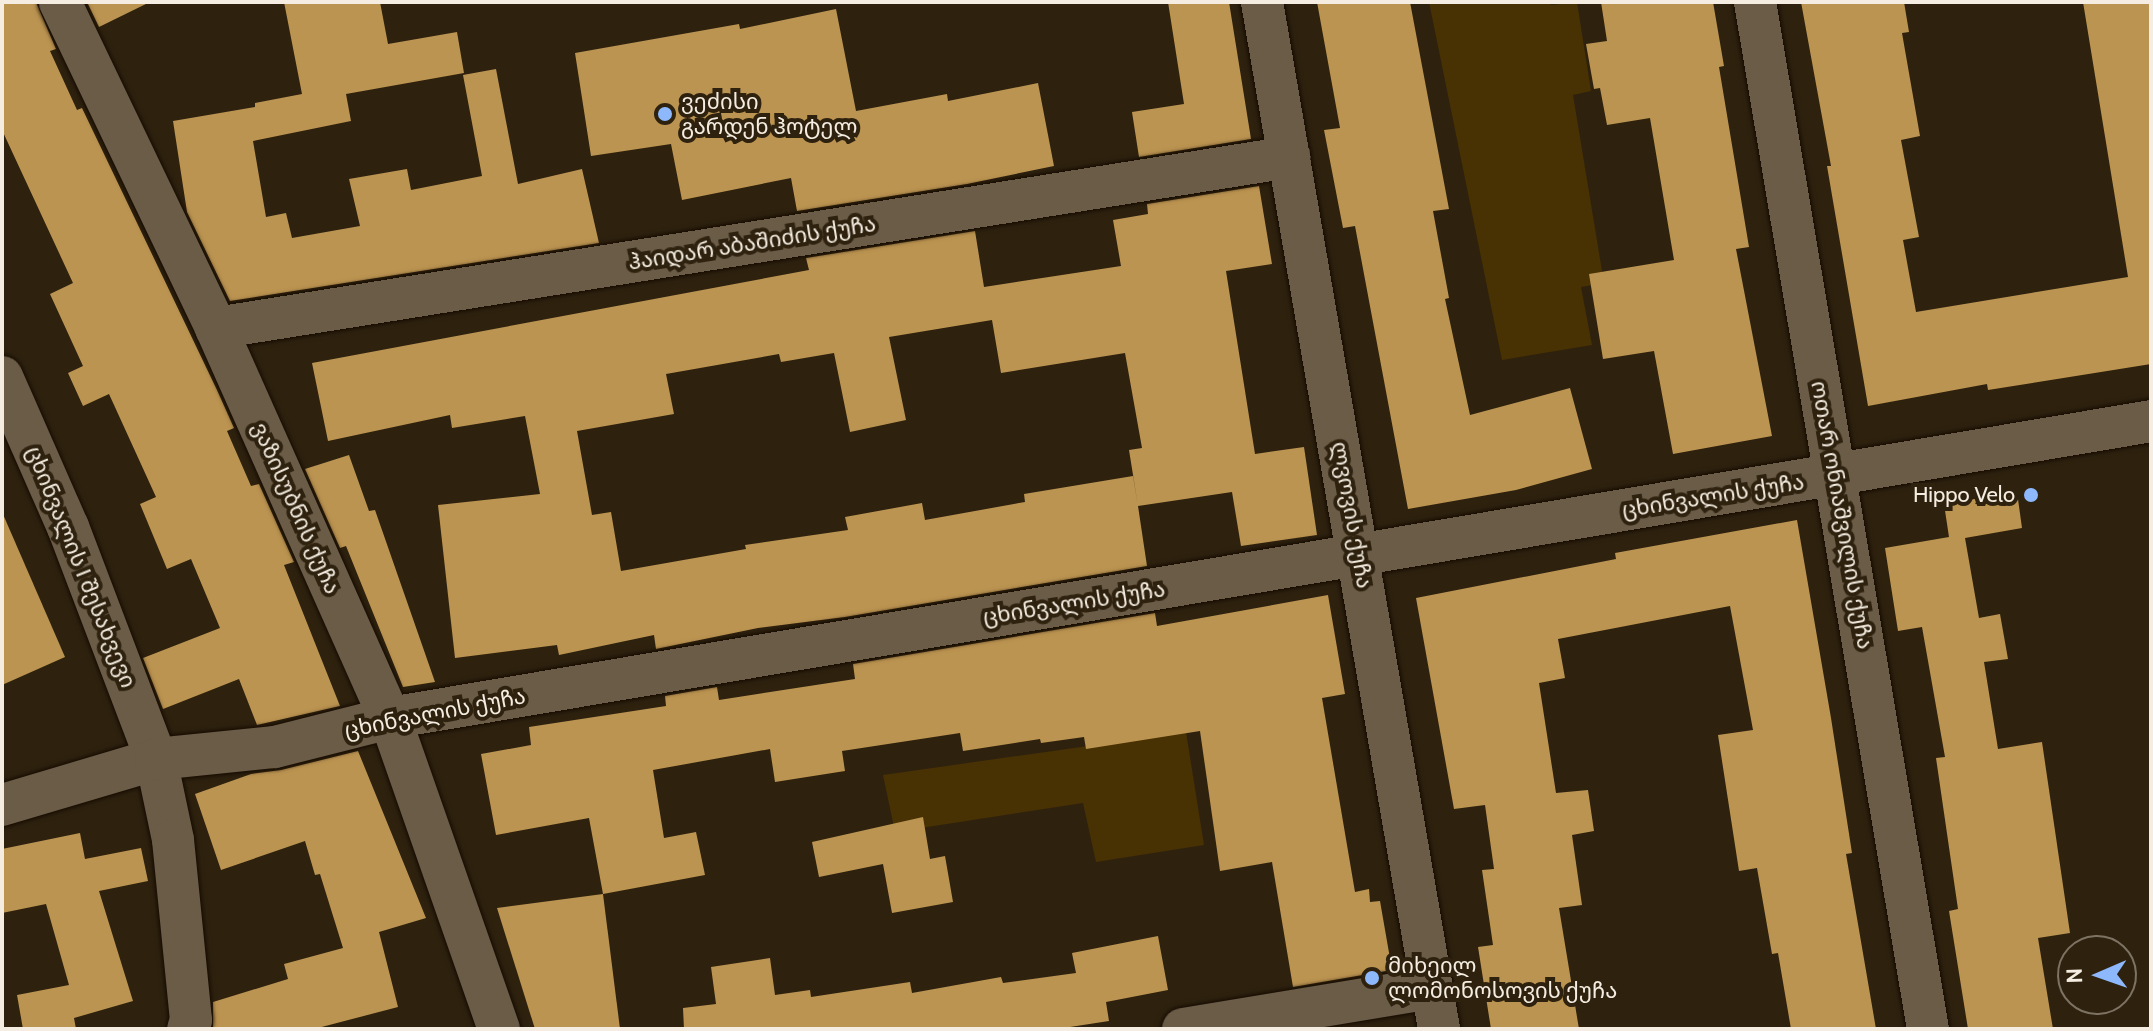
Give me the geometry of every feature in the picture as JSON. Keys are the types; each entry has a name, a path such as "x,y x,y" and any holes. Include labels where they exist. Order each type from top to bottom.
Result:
{"street":[{"name":"ვაზისუბნის ქუჩა","path":"60,2 216,328 390,718 499,1029"},
{"name":"ლვოვის ქუჩა","path":"1262,2 1439,1029"},
{"name":"ოთარ ონიაშვილის ქუჩა","path":"1755,2 1928,1029"},
{"name":"ჰაიდარ აბაშიძის ქუჩა","path":"216,328 1289,157"},
{"name":"ცხინვალის I შესახვევი","path":"2,377 68,527 156,759 173,840 187,1026"},
{"name":"ცხინვალის ქუჩა","path":"2,805 156,759 275,747 390,718 2151,421"},
{"path":"1183,1029 1432,988"}],"shaded area":[{"path":"1429,2 1550,2 1551,5 1577,2 1591,91 1573,95 1604,283 1581,287 1592,345 1502,360"},
{"path":"1186,732 1204,845 1096,862 1083,803 895,832 883,775"}],"building":[{"path":"2,2 36,2 56,49 50,51 77,110 82,108 217,390 234,428 227,431 251,486 259,484 294,562 284,565 340,706 257,725 239,679 163,709 143,658 220,628 191,559 167,569 140,504 156,497 109,394 83,406 68,373 83,366 50,294 73,283 2,130"},
{"path":"87,2 150,2 99,27"},
{"path":"284,2 380,2 388,44 457,32 464,73 346,94 351,121 253,141 266,217 286,213 292,238 360,226 349,179 407,169 411,190 482,176 463,75 496,69 518,184 582,169 599,243 230,301 187,212 173,121 255,107 255,103 302,94"},
{"path":"1168,2 1229,2 1251,139 1139,157 1132,112 1184,104"},
{"path":"1317,2 1410,2 1449,209 1433,211 1449,298 1445,299 1470,415 1570,388 1592,469 1516,490 1408,509 1355,226 1343,228 1324,130 1340,128"},
{"path":"1601,2 1713,2 1724,66 1719,67 1749,247 1736,249 1772,436 1673,454 1654,351 1603,359 1589,274 1674,260 1650,118 1607,125 1600,88 1594,89 1586,44 1607,41"},
{"path":"1801,2 1904,2 1909,32 1902,33 1920,136 1901,140 1919,237 1903,240 1916,312 2128,277 2083,2 2151,2 2151,364 1988,390 1987,384 1868,406 1827,166 1831,166"},
{"path":"836,9 856,111 947,94 948,101 1038,83 1054,166 967,184 797,211 791,178 682,200 671,144 591,156 575,53 739,24 740,29"},
{"path":"1259,186 1272,264 1226,271 1255,454 1304,447 1317,535 1241,546 1232,492 1138,506 1147,566 845,617 758,628 656,649 654,635 559,655 557,645 455,658 438,505 540,494 525,416 452,428 450,415 328,441 312,363 809,270 806,258 975,231 984,287 1121,266 1113,220 1148,214 1147,204","holes":["992,320 1001,373 1125,353 1142,448 1129,450 1138,506 1133,476 1024,494 1025,502 925,520 922,503 845,517 848,530 745,545 746,549 621,571 611,512 592,515 577,431 674,414 666,374 779,354 781,362 834,353 850,432 906,420 889,337"]},
{"path":"349,455 369,511 375,510 435,682 403,687 346,546 340,548 305,469"},
{"path":"2017,492 2022,528 1965,538 1979,618 2000,614 2008,659 1984,662 1998,749 2042,742 2070,933 2038,938 2053,1029 1968,1029 1949,911 1958,909 1936,758 1945,757 1922,627 1898,631 1885,548 1949,537 1944,504"},
{"path":"2,512 65,657 2,685"},
{"path":"1797,520 1852,853 1846,854 1876,1029 1791,1029 1778,953 1772,954 1757,868 1739,871 1718,735 1753,730 1730,606 1558,639 1565,678 1539,683 1556,793 1588,790 1594,831 1572,835 1582,905 1559,908 1579,1029 1491,1029 1478,947 1493,945 1482,870 1494,869 1485,805 1454,809 1416,598 1616,559 1615,553"},
{"path":"1328,595 1345,694 1322,698 1355,892 1369,889 1370,902 1380,901 1392,970 1293,987 1272,862 1220,871 1200,731 1086,749 1084,737 1041,743 1040,739 963,751 960,733 842,751 845,771 775,782 770,749 653,770 664,838 696,832 705,875 603,894 589,818 496,835 481,754 531,745 529,727 666,706 665,696 717,687 719,700 855,679 853,664 1155,613 1157,626"},
{"path":"358,751 426,918 379,932 398,1007 314,1029 213,1029 213,1002 288,979 284,964 343,948 320,874 315,875 305,841 221,870 195,794 251,774"},
{"path":"923,817 930,859 945,856 953,902 892,913 883,864 819,877 812,842"},
{"path":"80,833 85,859 141,848 148,881 99,891 133,1001 74,1018 76,1029 23,1029 17,995 69,985 46,904 2,913 2,849"},
{"path":"603,894 620,1029 535,1029 497,908"},
{"path":"1158,936 1168,990 1106,1002 1109,1021 1057,1029 684,1029 683,1008 716,1004 711,967 770,958 775,995 810,990 811,997 910,982 912,993 1001,977 1003,983 1076,973 1072,953"}],"place":[{"name":"ვეძისი გარდენ ჰოტელ","path":"665,114"},
{"name":"Hippo Velo","path":"2031,495"},
{"name":"მიხეილ ლომონოსოვის ქუჩა","path":"1372,978"}]}
